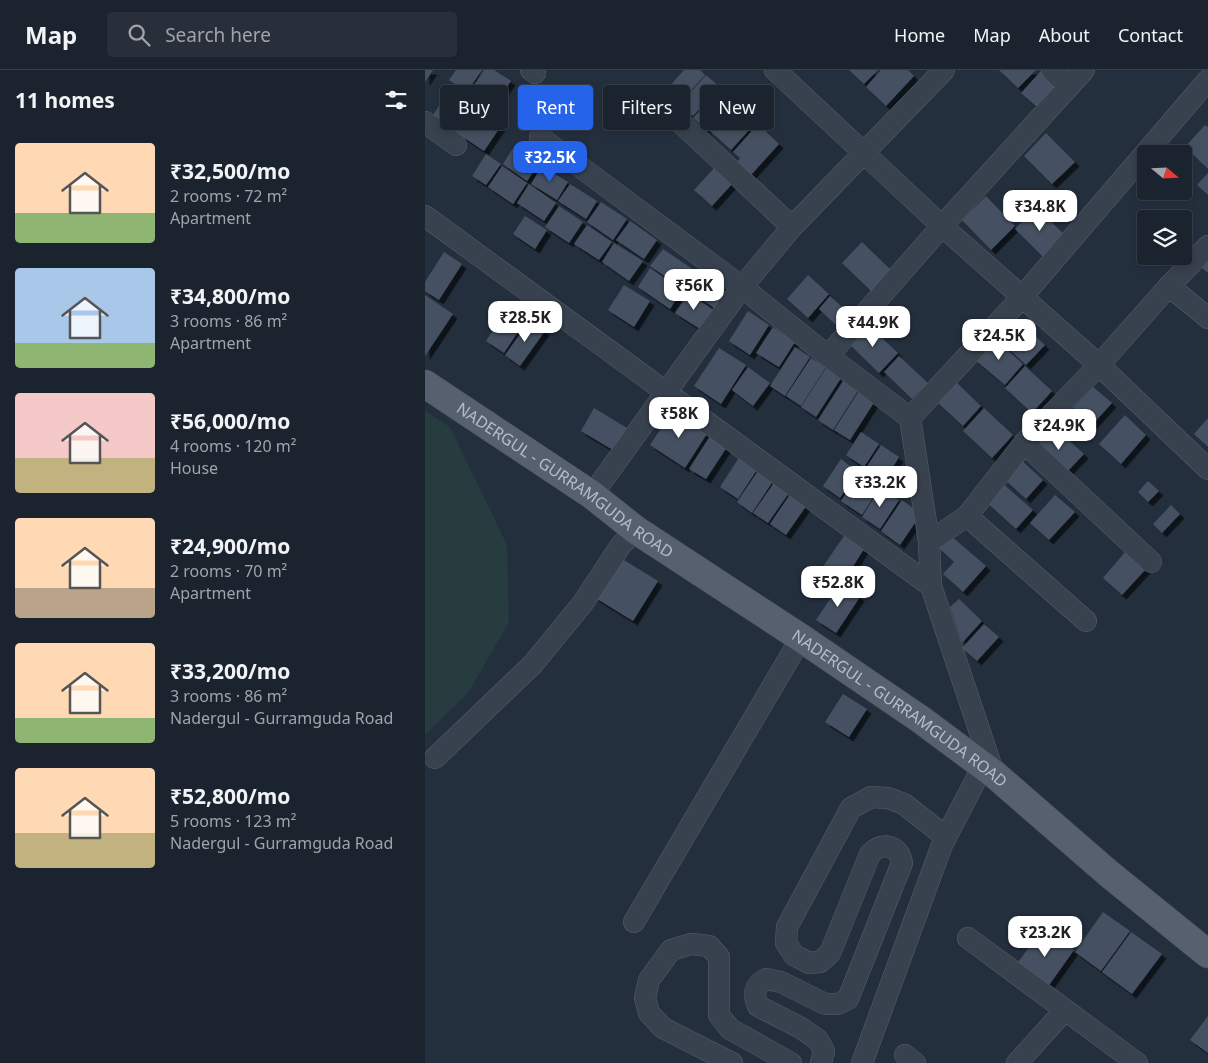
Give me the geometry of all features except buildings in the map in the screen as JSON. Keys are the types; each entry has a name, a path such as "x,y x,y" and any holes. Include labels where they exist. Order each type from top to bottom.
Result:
{"main road":[{"name":"NADERGUL - GURRAMGUDA ROAD","path":"425,384 592,496 637,530 920,719 989,770 1108,873 1208,954"}],"street":[{"path":"775,70 942,226 1099,365 1208,469"},
{"path":"1052,70 1069,87"},
{"path":"828,356 942,226 1084,70"},
{"path":"1204,70 1208,73"},
{"path":"592,496 742,287 792,227 864,153 936,72"},
{"path":"909,418 1022,298 1208,80"},
{"path":"425,122 456,145"},
{"path":"688,130 792,227"},
{"path":"540,137 742,287 909,418 929,542 931,586 989,770 946,837 915,915 862,1063"},
{"path":"425,216 931,586"},
{"path":"929,542 967,516 1024,443 1099,365 1169,286 1208,246"},
{"path":"1169,286 1208,318"},
{"path":"1024,443 1151,562"},
{"path":"967,516 1086,621"},
{"path":"435,758 533,664 583,603 621,545 637,530"},
{"path":"634,922 801,638"},
{"path":"821,1063 824,1051 818,1040 801,1028 758,1006 754,996 760,982 766,979 781,982 825,1004 838,1004 848,999 902,863 901,856 893,848 885,846 876,848 870,854 830,953 820,962 809,963 793,955 786,943 787,927 851,808 871,797 888,798 904,804 946,837"},
{"path":"968,938 1137,1063"},
{"path":"732,1063 663,1028 649,1013 645,998 649,980 671,950 691,944 709,946 719,957 719,1015 730,1029 791,1063"},
{"path":"1017,1063 1065,1010"}],"green space":[{"path":"425,411 450,427 507,545 509,622 468,693 425,735"}]}
